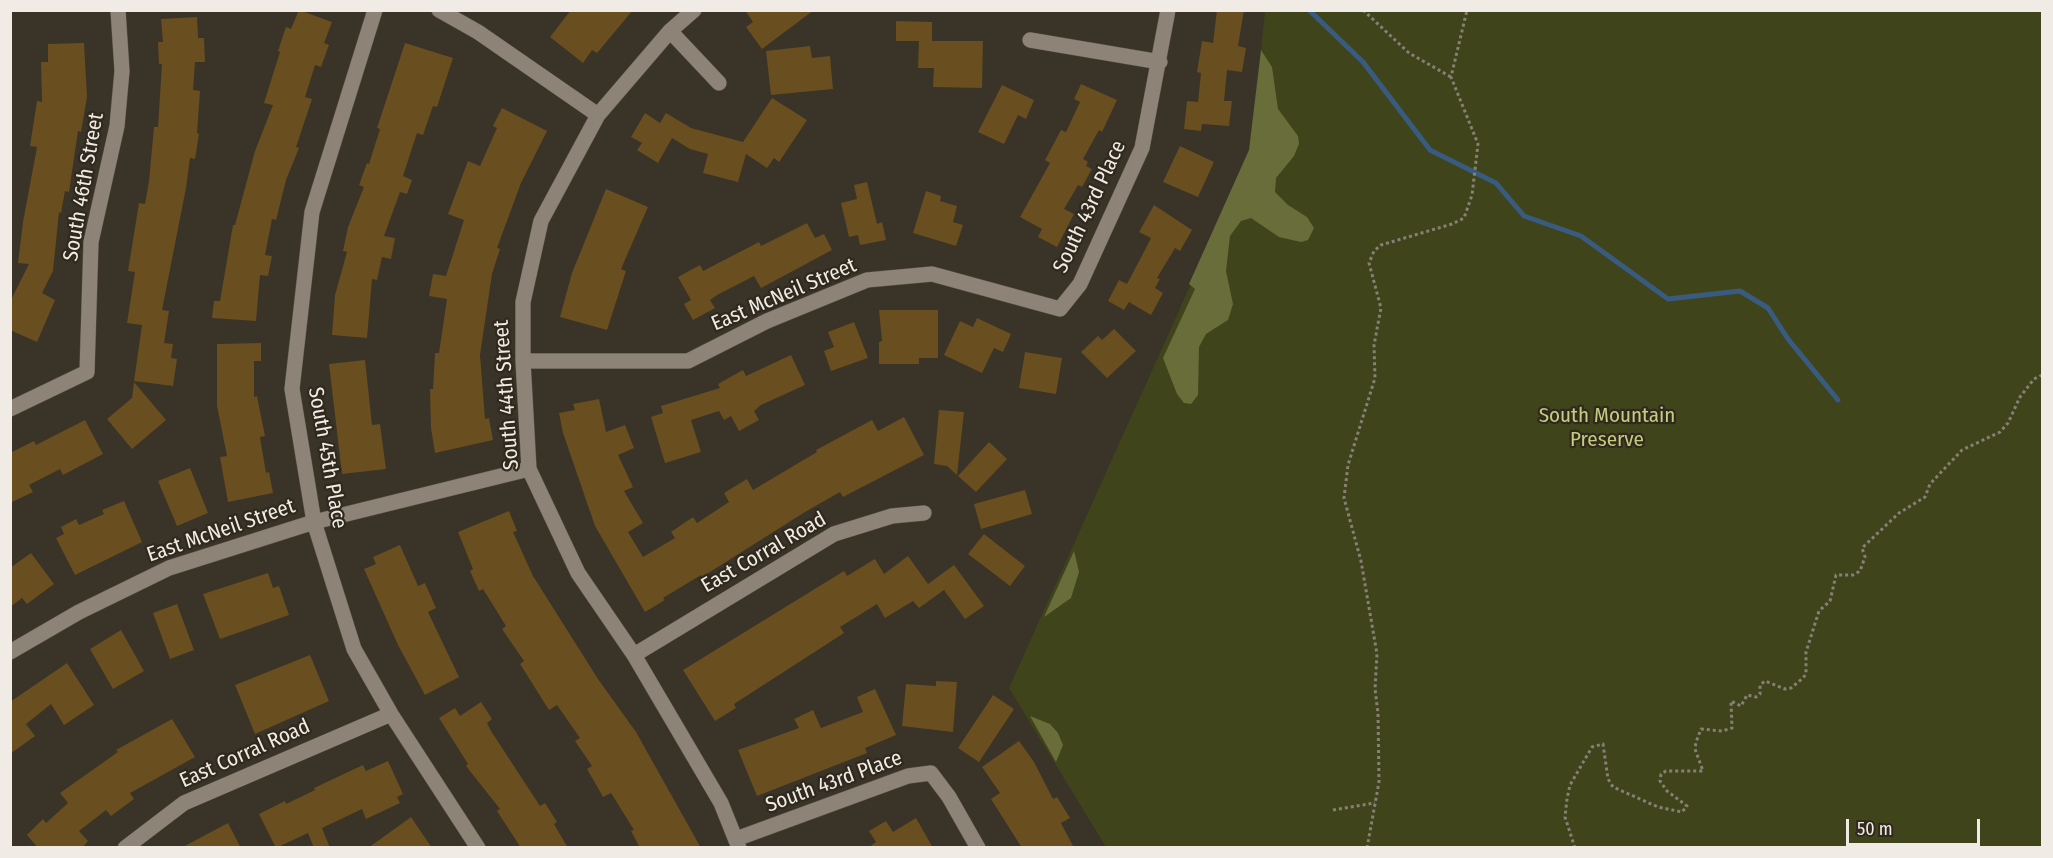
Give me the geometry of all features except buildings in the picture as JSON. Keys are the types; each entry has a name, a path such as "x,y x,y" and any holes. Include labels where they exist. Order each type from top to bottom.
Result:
{"street":[{"name":"South 46th Street","path":"10,410 87,372 91,242 117,126 122,71 118,10"},
{"name":"South 45th Place","path":"375,10 312,212 292,389 314,522 354,649 391,714 478,848"},
{"path":"439,10 487,38 598,115"},
{"name":"South 44th Street","path":"694,10 670,31 598,115 541,221 523,302 523,361 529,469 578,573 634,655 721,803 738,843"},
{"name":"South 43rd Place","path":"1060,309 1080,284 1142,148 1168,10"},
{"path":"670,31 719,83"},
{"path":"1030,40 1160,62"},
{"name":"East McNeil Street","path":"523,361 688,361 766,321 867,280 932,274 1060,309"},
{"name":"East McNeil Street","path":"10,652 79,612 169,568 314,522 529,469"},
{"name":"East Corral Road","path":"634,655 834,534 892,516 924,513"},
{"name":"East Corral Road","path":"126,848 184,803 391,714"},
{"name":"South 43rd Place","path":"738,843 908,776 931,773 949,797 978,848"}],"path":[{"path":"1363,10 1409,53 1451,77"},
{"path":"1367,848 1379,782 1378,713 1375,689 1377,654 1361,561 1344,498 1348,465 1375,378 1374,345 1381,308 1370,275 1369,263 1374,251 1381,245 1452,224 1464,218 1472,195 1478,144 1451,77 1467,10"},
{"path":"1575,848 1565,817 1567,800 1570,785 1592,747 1603,744 1608,779 1613,787 1658,807 1682,812 1687,806 1667,791 1660,780 1661,774 1666,771 1703,771 1695,749 1701,729 1722,731 1732,728 1731,700 1742,706 1747,695 1756,697 1760,694 1760,685 1765,681 1785,689 1791,688 1803,678 1806,674 1806,652 1820,611 1830,601 1836,575 1853,575 1860,571 1865,557 1862,548 1899,513 1925,497 1930,484 1962,450 2000,432 2008,423 2020,397 2034,379 2043,375"},
{"path":"1333,810 1375,803"}],"green space":[{"name":"South Mountain Preserve","path":"1265,11 2042,11 2042,847 1106,847 1009,688 1250,153 1265,57 1261,50"},
{"path":"1261,50 1272,67 1278,109 1298,136 1299,144 1294,156 1276,178 1275,192 1288,205 1307,217 1314,228 1308,240 1301,242 1279,237 1251,218 1241,221 1230,236 1226,271 1233,304 1228,320 1206,334 1199,347 1198,395 1191,404 1184,403 1177,394 1163,358 1195,289 1189,284 1249,150"},
{"path":"1074,551 1079,572 1071,598 1044,617"},
{"path":"1030,716 1050,724 1058,733 1063,745 1056,762"}],"waterway":[{"path":"1309,10 1363,62 1430,150 1496,183 1524,216 1581,236 1668,299 1740,291 1768,308 1788,339 1838,400"}]}
